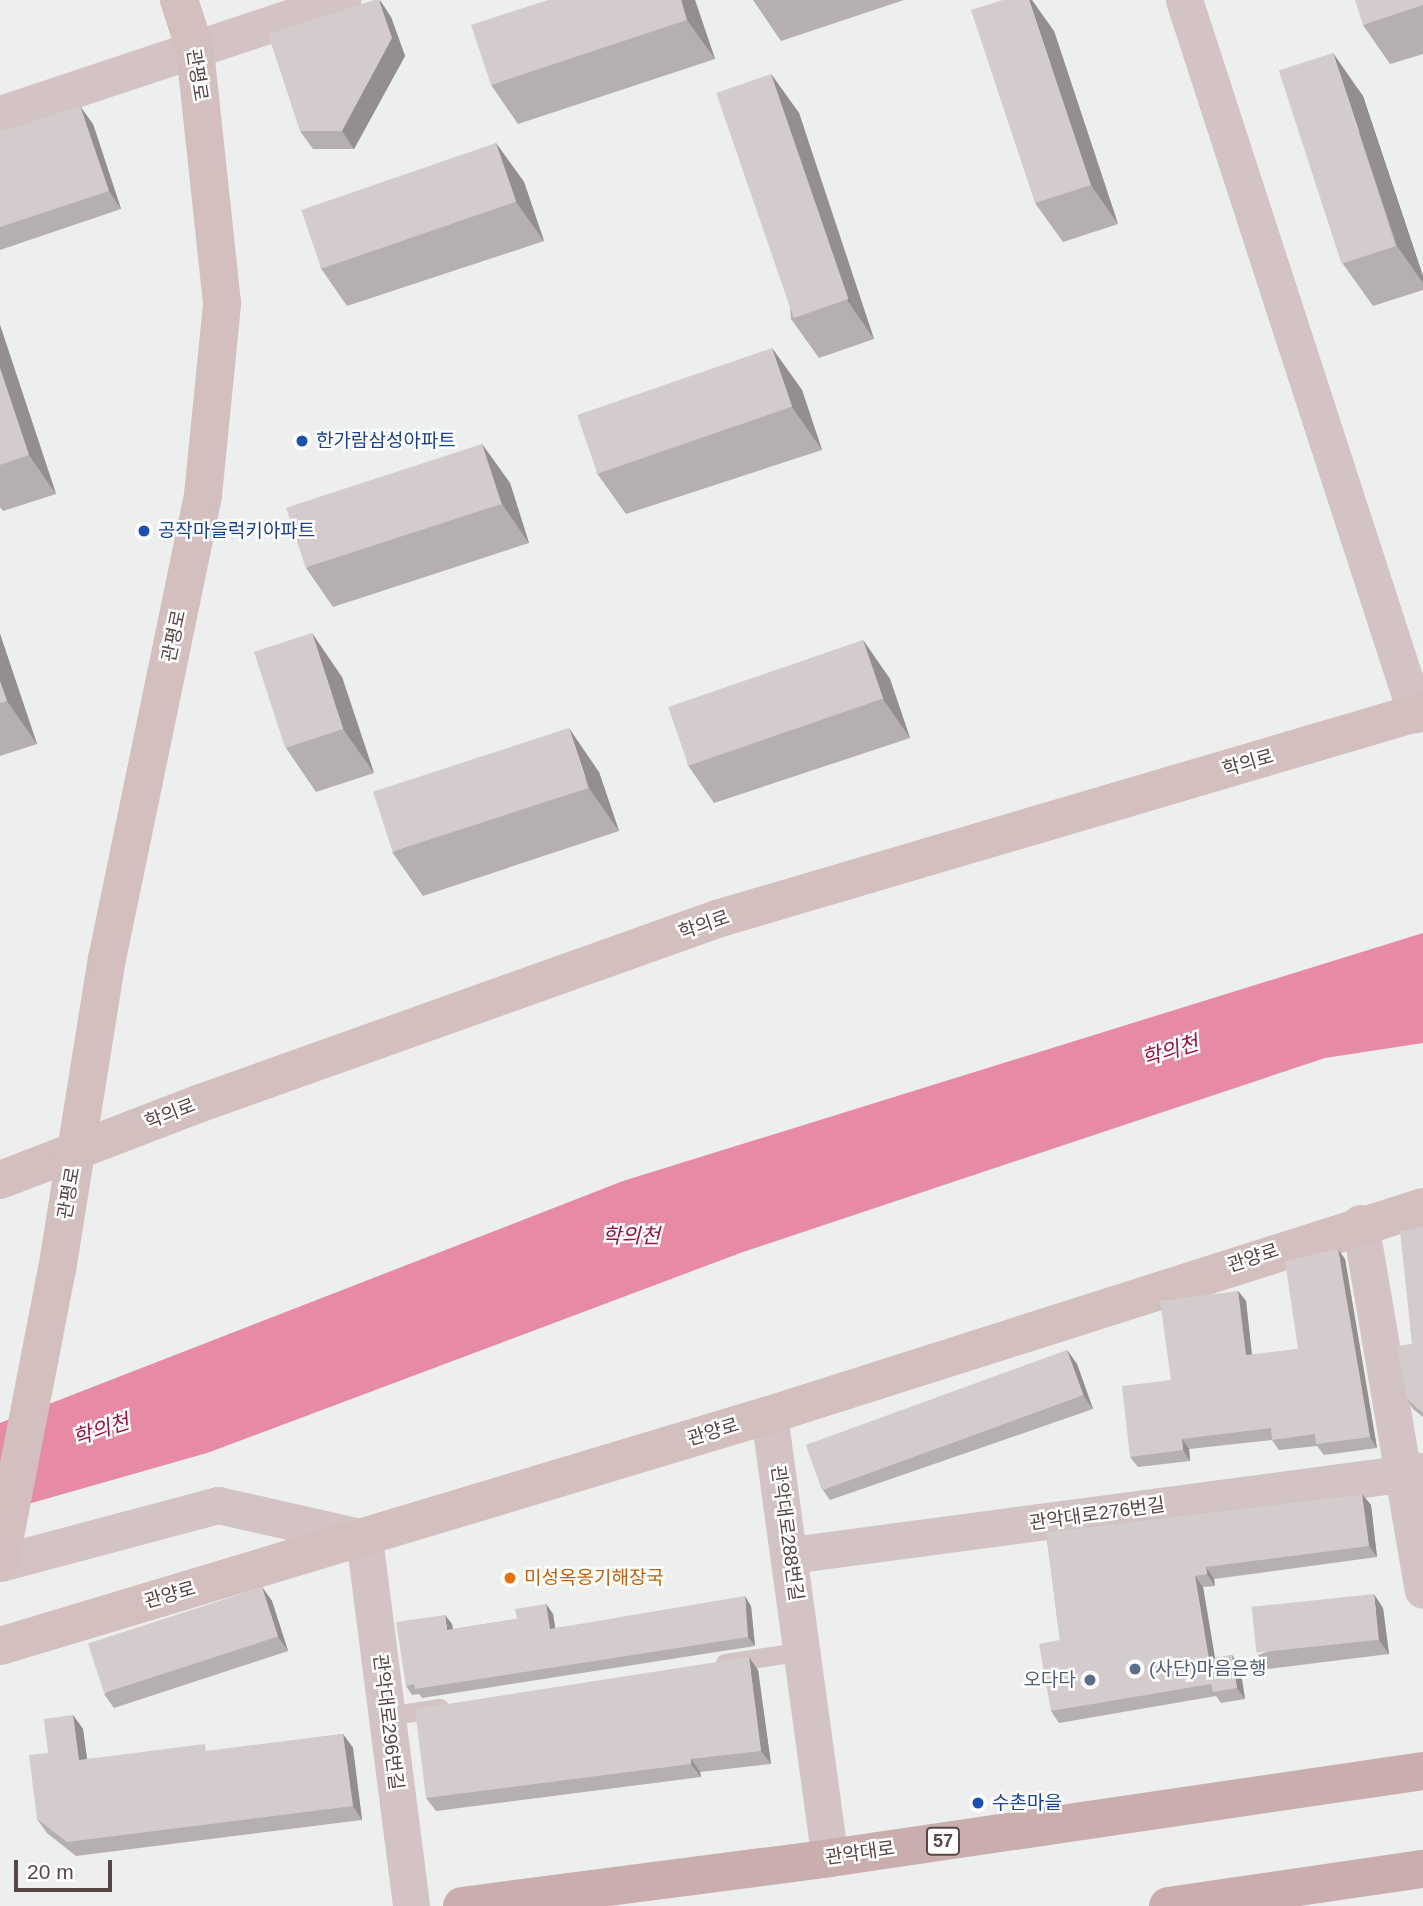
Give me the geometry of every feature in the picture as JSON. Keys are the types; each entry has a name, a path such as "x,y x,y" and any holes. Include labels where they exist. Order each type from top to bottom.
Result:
{"main road":[{"name":"관악대로","path":"462,1906 830,1858 1423,1771"},
{"path":"1168,1906 1423,1869"}],"street":[{"name":"관평로","path":"0,1562 57,1270 107,959 203,495 222,303 195,49 179,0"},
{"path":"0,114 343,0"},
{"path":"1184,0 1419,713"},
{"name":"학의로","path":"0,1180 717,919 1419,713"},
{"name":"관양로","path":"0,1646 769,1415 1360,1223 1423,1207"},
{"path":"1360,1223 1413,1472 1423,1590"},
{"name":"관악대로288번길","path":"769,1415 830,1858"},
{"name":"관악대로276번길","path":"790,1555 1413,1472"},
{"path":"0,1562 218,1505 364,1538"},
{"name":"관악대로296번길","path":"364,1538 411,1906"}],"lane":[{"path":"709,1666 803,1651"},
{"path":"387,1716 454,1706"}],"water":[{"name":"학의천","path":"1423,933 1423,1043 1325,1058 743,1252 207,1453 0,1512 0,1423 623,1181"}],"building":[{"path":"379,0 392,38 342,131 300,131 268,34"},
{"path":"548,0 681,0 687,20 491,85 471,25"},
{"path":"1003,0 1029,0 1091,185 1035,203 971,10"},
{"path":"1355,0 1423,0 1423,5 1363,25"},
{"path":"1333,53 1396,246 1342,264 1279,71"},
{"path":"771,74 848,299 794,318 716,93"},
{"path":"80,106 109,191 0,227 0,132"},
{"path":"496,143 516,202 321,269 301,210"},
{"path":"772,348 792,407 597,474 577,415"},
{"path":"0,368 29,455 0,465"},
{"path":"482,444 501,504 306,568 286,508"},
{"path":"312,633 343,729 285,748 254,652"},
{"path":"863,640 883,699 688,766 668,707"},
{"path":"0,681 7,701 0,703"},
{"path":"569,728 588,788 393,852 373,792"},
{"path":"1423,1227 1423,1413 1407,1399 1397,1346 1412,1344 1400,1231"},
{"path":"1338,1249 1370,1437 1316,1444 1315,1434 1272,1440 1271,1428 1182,1439 1183,1450 1130,1457 1122,1386 1171,1380 1160,1301 1238,1291 1246,1355 1298,1349 1285,1261"},
{"path":"1067,1350 1083,1395 822,1490 806,1445"},
{"path":"1362,1494 1369,1546 1206,1567 1207,1574 1195,1576 1209,1659 1232,1655 1237,1688 1213,1692 1211,1684 1051,1711 1039,1644 1060,1640 1046,1532"},
{"path":"262,1587 278,1636 104,1693 88,1644"},
{"path":"1374,1594 1379,1640 1256,1653 1252,1607"},
{"path":"745,1596 748,1637 415,1689 414,1684 406,1686 396,1622 445,1615 447,1630 517,1619 515,1609 546,1604 550,1629"},
{"path":"749,1657 761,1751 691,1759 691,1764 426,1798 415,1709"},
{"path":"73,1715 79,1760 205,1744 206,1751 343,1734 353,1806 67,1842 37,1819 29,1755 48,1753 44,1719"}],"place":[{"name":"한가람삼성아파트","path":"302,441"},
{"name":"공작마을럭키아파트","path":"144,531"},
{"name":"미성옥옹기해장국","path":"510,1578"},
{"name":"(사단)마음은행","path":"1135,1669"},
{"name":"오다다","path":"1090,1680"},
{"name":"수촌마을","path":"978,1803"}]}
